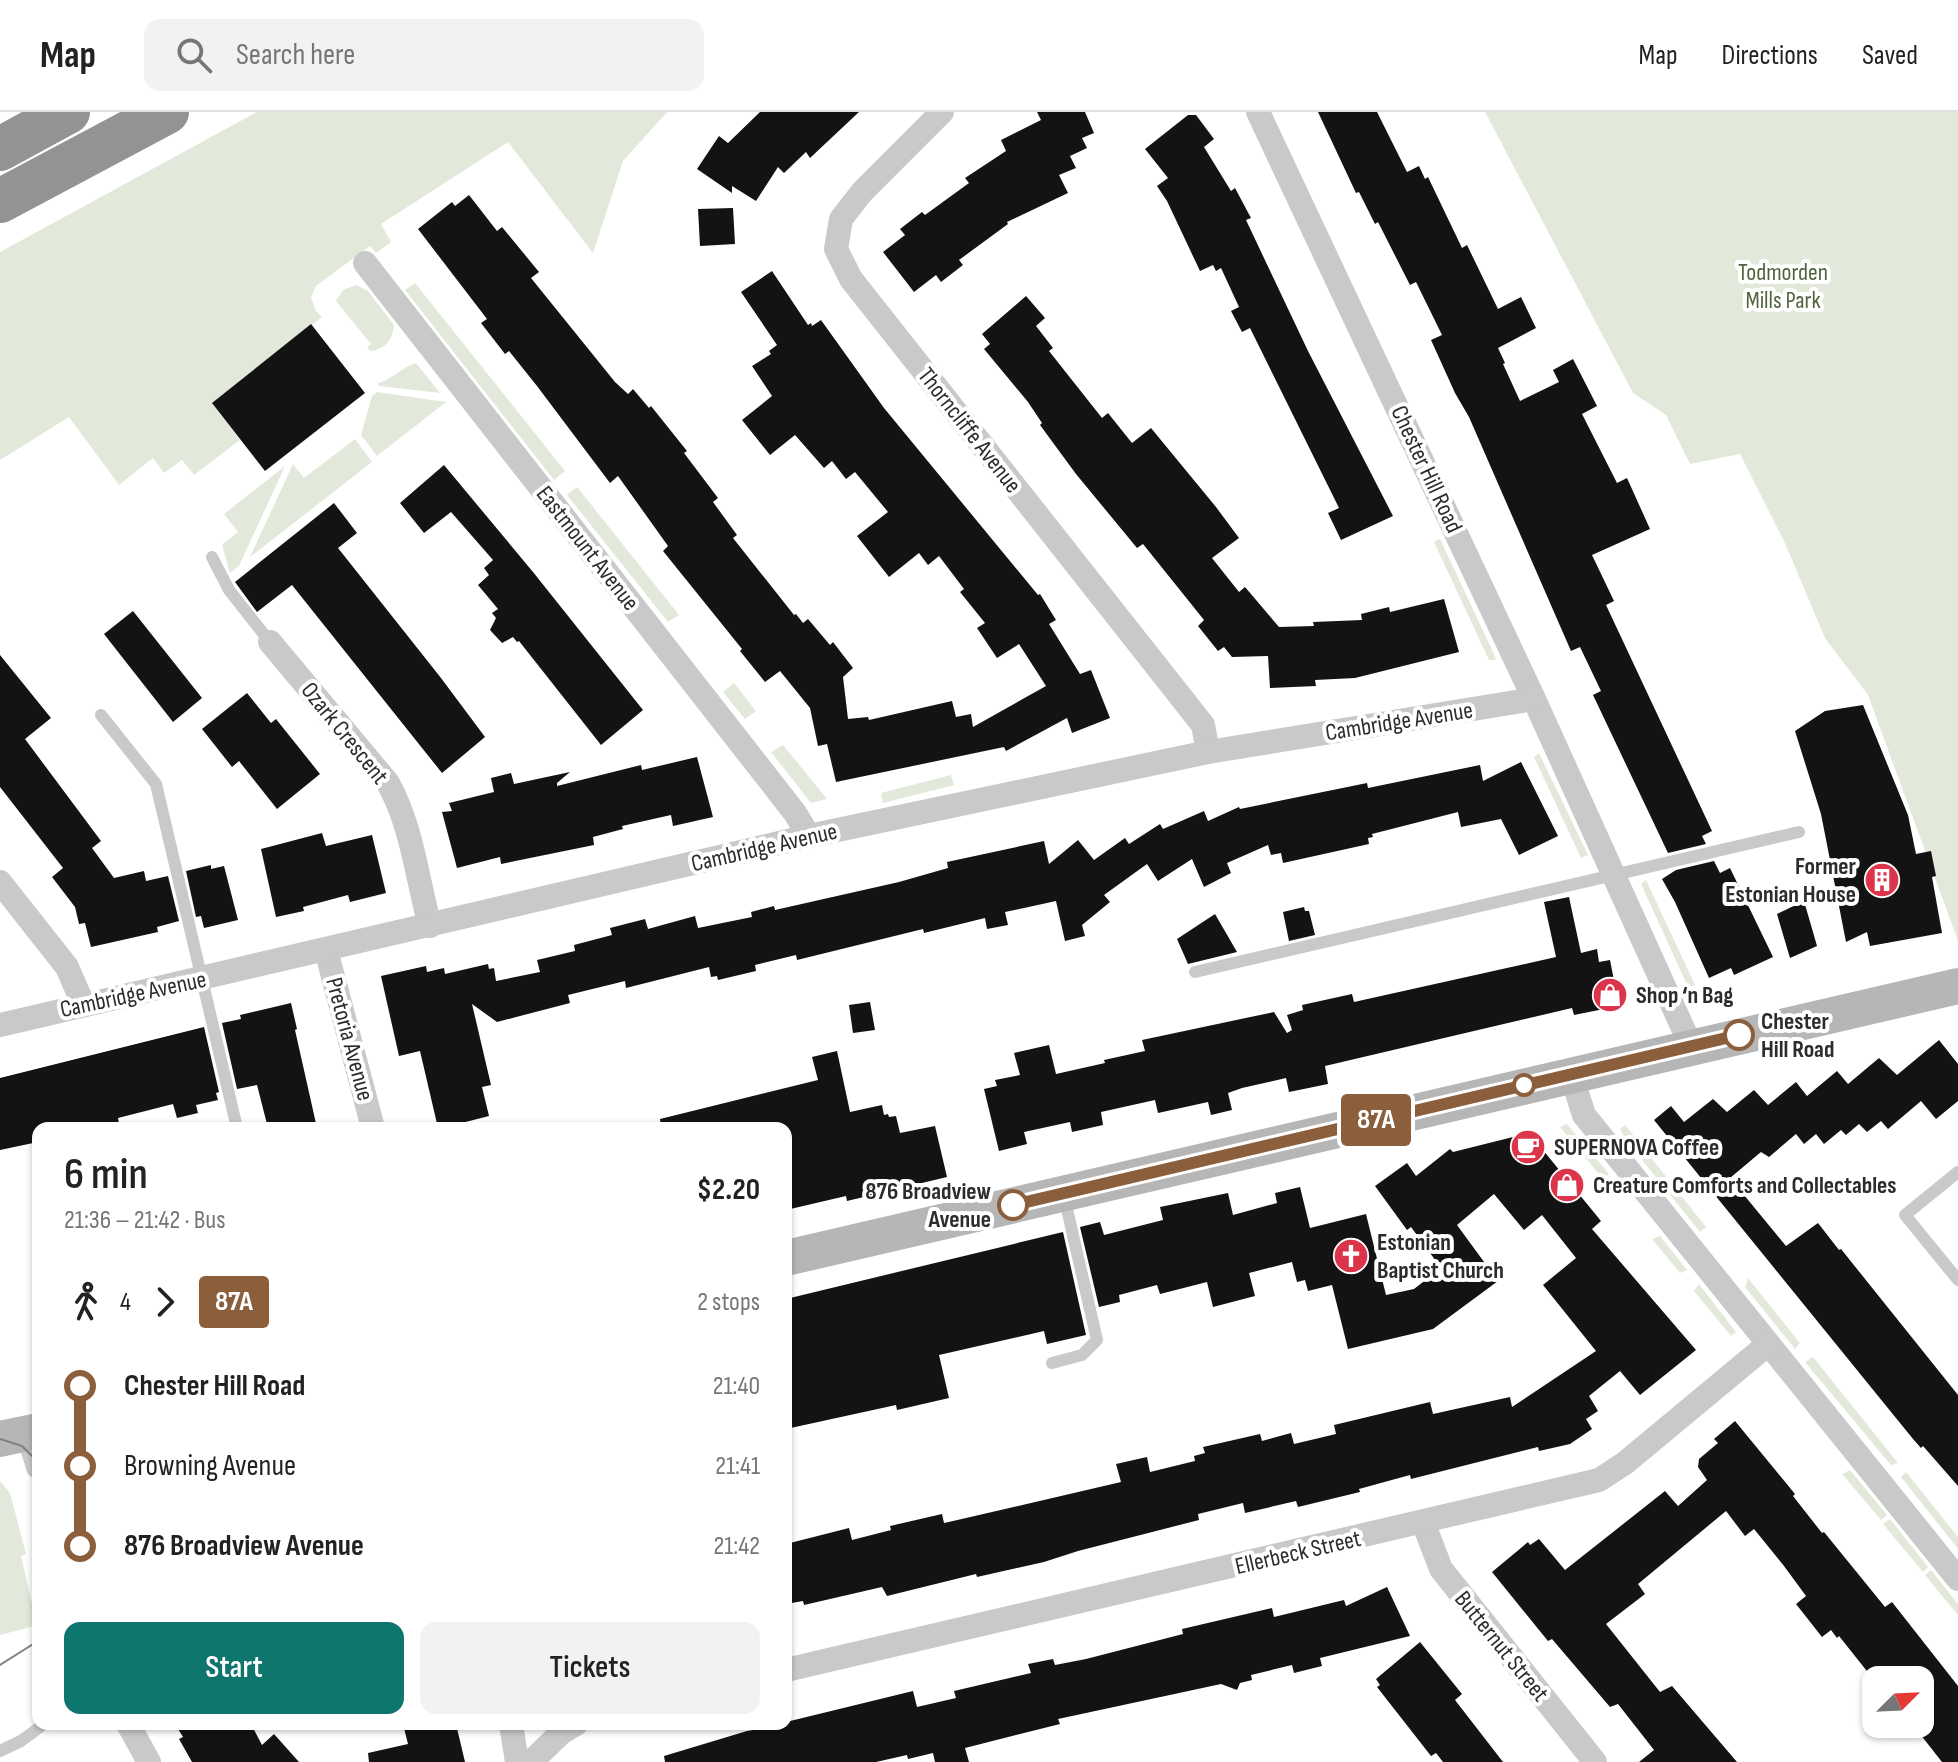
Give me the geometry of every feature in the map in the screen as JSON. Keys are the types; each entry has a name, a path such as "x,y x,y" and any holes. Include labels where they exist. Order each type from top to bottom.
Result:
{"highway":[{"path":"0,149 68,112"},
{"path":"0,201 167,112"}],"main road":[{"path":"792,1257 1958,986"}],"street":[{"name":"Thorncliffe Avenue","path":"942,112 862,192 841,219 836,249 851,279 1203,725 1208,752"},
{"name":"Chester Hill Road","path":"1258,112 1534,699 1691,1046"},
{"name":"Eastmount Avenue","path":"365,263 795,813 809,836"},
{"name":"Ozark Crescent","path":"270,642 388,783 398,801 430,926"},
{"name":"Cambridge Avenue","path":"0,1025 809,836 1208,752 1534,699"},
{"path":"0,882 67,967 83,1004"},
{"name":"Pretoria Avenue","path":"326,950 371,1122"},
{"path":"1571,1074 1584,1115 1958,1579"},
{"name":"Ellerbeck Street","path":"792,1669 1599,1480 1625,1463 1767,1345"},
{"name":"Butternut Street","path":"1423,1522 1441,1569 1595,1762"},
{"path":"131,1730 149,1762"},
{"path":"512,1730 517,1762"},
{"path":"531,1762 566,1730"}],"lane":[{"path":"212,557 229,590 270,642"},
{"path":"101,715 156,784 236,1122"},
{"path":"1195,972 1799,832"},
{"path":"1958,1172 1905,1215 1958,1280"},
{"path":"1052,1363 1082,1355 1097,1340 1063,1193"},
{"path":"0,1751 36,1730"}],"green space":[{"path":"257,112 667,112 623,161 593,253 508,142 381,224 391,242 376,253 370,246 316,286 311,297 322,317 212,403 240,440 194,475 182,460 164,473 153,458 119,485 69,417 0,460 0,252"},
{"name":"Todmorden Mills Park","path":"1485,112 1958,112 1958,941 1868,695 1825,638 1784,541 1740,454 1690,464 1666,415 1633,393"},
{"path":"415,283 565,471 554,480 405,290"},
{"path":"356,285 368,291 394,325 388,342 376,350 367,348 371,344 336,301 343,290"},
{"path":"416,363 440,393 380,386 377,383 387,380"},
{"path":"377,392 446,402 377,456 361,435 372,396"},
{"path":"355,439 372,462 250,557 293,464 304,478"},
{"path":"285,466 239,566 230,573 222,545 238,532 224,514"},
{"path":"577,487 679,615 668,622 567,495"},
{"path":"1440,539 1496,660 1489,660 1434,542"},
{"path":"734,683 756,711 745,719 723,692"},
{"path":"783,745 827,799 811,803 771,752"},
{"path":"1539,753 1588,855 1581,858 1534,757"},
{"path":"951,775 954,785 883,803 881,793"},
{"path":"1646,880 1695,985 1688,987 1641,884"},
{"path":"1567,1124 1609,1174 1603,1179 1560,1127"},
{"path":"1625,1125 1706,1227 1700,1232 1626,1140 1620,1129"},
{"path":"1660,1236 1687,1270 1680,1273 1652,1239"},
{"path":"1748,1278 1800,1343 1795,1349 1745,1287"},
{"path":"1699,1284 1736,1332 1731,1336 1694,1291"},
{"path":"1813,1357 1898,1463 1891,1465 1805,1362"},
{"path":"1850,1470 1887,1515 1881,1520 1842,1474"},
{"path":"1906,1472 1958,1537 1958,1549 1901,1477"},
{"path":"0,1481 10,1493 26,1554 21,1556 32,1604 32,1627 0,1635"},
{"path":"1890,1519 1928,1567 1923,1572 1883,1524"},
{"path":"1931,1570 1958,1604 1958,1615 1925,1575"}],"building":[{"path":"760,112 859,112 810,158 806,152 784,173 778,167 756,201 732,186 732,193 697,169 719,136 728,143"},
{"path":"1037,112 1085,112 1094,133 1082,138 1087,148 1070,156 1076,168 1059,175 1068,193 1007,222 959,260 963,265 941,282 936,275 914,292 883,252 905,235 900,229 969,183 965,178 1006,151 1001,140 1041,120"},
{"path":"1318,112 1377,112 1407,172 1419,166 1425,179 1428,177 1462,248 1467,245 1498,309 1521,297 1536,328 1498,348 1520,401 1559,382 1553,370 1573,359 1597,406 1582,414 1617,483 1627,478 1650,529 1592,555 1614,601 1606,605 1712,831 1702,836 1706,844 1668,853 1593,695 1601,691 1580,647 1571,651 1469,417 1431,340 1442,335 1416,282 1410,285 1378,222 1375,224 1359,192 1356,193"},
{"path":"1188,115 1196,115 1214,139 1204,147 1231,191 1235,188 1251,218 1246,220 1308,351 1393,516 1341,540 1328,513 1339,508 1250,328 1242,332 1231,311 1239,307 1221,268 1216,271 1213,265 1200,271 1157,186 1168,178 1145,149"},
{"path":"469,195 497,231 502,227 539,272 531,278 615,382 628,394 633,389 649,408 651,406 687,451 684,453 718,498 713,502 737,535 733,538 794,615 803,623 808,619 830,645 833,642 853,668 843,677 848,719 868,717 869,720 952,701 956,717 971,714 973,727 1046,686 1019,644 997,658 977,628 985,623 960,592 964,589 939,556 928,565 919,553 889,577 857,536 888,512 855,472 846,479 832,461 824,468 795,435 770,455 742,420 772,396 752,366 771,354 769,351 777,345 741,292 772,271 808,325 821,320 884,408 1040,594 1056,620 1049,624 1080,674 1091,670 1110,718 1072,733 1067,718 1006,751 1004,747 836,782 827,744 818,746 810,708 780,671 765,682 663,551 668,546 618,476 610,483 509,351 505,354 481,323 487,319 418,229 452,202 455,206"},
{"path":"733,208 735,244 700,246 698,209"},
{"path":"1026,296 1045,318 1036,326 1053,348 1049,351 1102,418 1108,413 1132,443 1151,428 1216,507 1239,538 1212,558 1239,592 1245,587 1279,627 1362,620 1361,614 1389,607 1390,612 1444,599 1459,652 1355,678 1315,680 1316,686 1270,688 1268,656 1232,657 1224,647 1218,651 1198,626 1204,620 1143,544 1137,548 1076,474 1040,425 1042,423 1028,402 984,349 990,344 982,334"},
{"path":"311,324 365,393 265,471 212,403"},
{"path":"444,465 643,710 601,745 519,641 513,637 502,643 490,630 496,618 492,613 498,609 478,585 489,575 484,568 493,560 451,512 424,533 400,503"},
{"path":"334,503 357,533 338,548 485,737 442,773 292,585 257,612 235,582"},
{"path":"133,611 202,698 173,722 104,634"},
{"path":"0,655 51,718 25,739 101,841 92,848 114,878 144,871 146,881 168,876 179,921 157,927 158,932 91,947 85,923 79,924 75,907 52,877 63,868 0,787"},
{"path":"247,693 271,723 276,719 320,774 277,809 239,761 232,767 202,729"},
{"path":"1863,705 1908,815 1916,854 1931,851 1936,876 1932,877 1942,933 1870,946 1867,932 1846,942 1821,814 1795,731 1825,711"},
{"path":"697,757 713,817 673,826 671,815 622,826 623,829 593,837 594,845 501,864 500,857 457,868 442,812 452,811 449,803 494,792 491,778 511,773 514,784 570,772 557,786 641,765 642,770"},
{"path":"1521,762 1558,836 1519,855 1501,819 1461,827 1458,812 1372,834 1373,837 1368,838 1369,844 1283,863 1281,853 1271,855 1268,845 1227,863 1231,873 1204,887 1192,859 1158,881 1147,864 1104,895 1110,902 1082,925 1085,936 1065,941 1056,901 1005,912 1008,925 987,929 985,918 924,933 923,929 797,960 796,955 755,965 756,971 718,980 717,976 711,977 709,967 626,988 625,981 568,995 570,1003 497,1022 472,1004 491,1085 482,1087 489,1116 466,1122 437,1122 420,1051 399,1056 381,976 426,966 427,972 444,968 445,974 488,964 489,969 494,968 496,981 540,972 537,960 575,951 574,945 612,935 610,928 645,919 648,929 695,916 698,928 752,917 751,912 774,906 775,910 899,882 948,868 947,862 1044,841 1049,864 1078,840 1094,860 1125,838 1129,844 1160,824 1163,829 1204,811 1208,821 1239,807 1367,783 1368,788 1480,765 1483,781"},
{"path":"322,833 326,846 372,835 386,893 350,902 348,895 303,907 304,911 276,917 261,849"},
{"path":"1714,861 1720,873 1730,868 1773,957 1734,975 1731,968 1709,978 1662,879 1676,870"},
{"path":"211,865 211,869 224,866 238,920 204,928 201,916 196,917 186,871"},
{"path":"1569,897 1581,953 1597,949 1599,962 1610,960 1619,1006 1574,1015 1572,1008 1325,1066 1328,1084 1289,1092 1286,1078 1242,1088 1228,1093 1232,1110 1211,1115 1208,1102 1158,1113 1155,1100 1101,1112 1103,1125 1072,1132 1070,1122 1024,1132 1027,1144 999,1151 984,1089 997,1086 995,1080 1020,1075 1014,1053 1049,1045 1056,1074 1145,1051 1142,1040 1274,1012 1287,1033 1292,1030 1287,1015 1303,1010 1302,1005 1352,994 1354,1002 1556,957 1544,902"},
{"path":"1804,901 1817,946 1790,958 1777,914"},
{"path":"1304,907 1305,911 1309,911 1315,935 1289,941 1283,912"},
{"path":"1215,914 1237,952 1188,964 1177,939"},
{"path":"870,1002 875,1030 853,1033 849,1005"},
{"path":"291,1003 316,1122 266,1122 257,1085 237,1089 222,1023 241,1019 240,1015"},
{"path":"204,1027 219,1092 216,1093 218,1100 196,1105 198,1113 177,1118 173,1104 118,1118 119,1122 32,1122 32,1143 0,1150 0,1078"},
{"path":"1939,1040 1958,1064 1958,1101 1936,1119 1921,1101 1888,1129 1881,1121 1867,1132 1859,1124 1846,1135 1841,1130 1824,1144 1816,1134 1804,1144 1796,1134 1769,1157 1761,1152 1730,1178 1786,1246 1818,1223 1958,1395 1958,1486 1913,1439 1654,1120 1671,1106 1684,1122 1713,1099 1727,1112 1754,1090 1768,1105 1796,1082 1807,1096 1837,1071 1848,1084 1879,1058 1897,1075"},
{"path":"837,1051 850,1112 882,1105 884,1115 896,1116 900,1133 935,1126 947,1177 847,1201 846,1196 792,1209 792,1122 660,1122 660,1119 818,1080 812,1057"},
{"path":"1529,1133 1601,1221 1592,1229 1696,1350 1640,1395 1620,1371 1589,1396 1598,1411 1586,1419 1592,1429 1570,1444 1539,1451 1538,1447 1411,1479 1410,1475 1359,1489 1360,1492 1298,1507 1296,1501 1245,1513 1243,1503 1198,1514 1199,1520 1044,1562 977,1577 976,1574 887,1596 882,1587 804,1605 803,1601 792,1603 792,1542 849,1528 852,1540 891,1530 890,1526 942,1514 944,1523 1121,1482 1116,1464 1147,1457 1150,1472 1195,1461 1194,1456 1205,1453 1203,1447 1260,1434 1262,1441 1291,1433 1294,1444 1336,1434 1334,1425 1430,1402 1433,1414 1510,1397 1512,1407 1596,1351 1543,1285 1576,1258 1542,1215 1524,1230 1494,1194 1457,1225 1498,1281 1433,1329 1348,1349 1332,1285 1308,1291 1305,1280 1297,1282 1292,1262 1249,1273 1255,1296 1213,1307 1207,1282 1160,1294 1157,1285 1119,1295 1120,1302 1099,1307 1080,1227 1100,1222 1104,1235 1163,1220 1160,1207 1228,1193 1233,1215 1277,1203 1275,1193 1300,1187 1310,1228 1366,1214 1386,1295 1414,1289 1441,1268 1411,1227 1407,1230 1375,1186 1407,1163 1416,1176 1450,1149 1453,1152"},
{"path":"1063,1232 1086,1335 1047,1344 1044,1331 939,1355 949,1398 897,1410 896,1405 792,1428 792,1298"},
{"path":"1735,1421 1795,1494 1793,1496 1822,1533 1885,1607 1892,1602 1958,1686 1958,1762 1942,1762 1923,1738 1934,1738 1934,1666 1863,1666 1831,1630 1822,1637 1796,1604 1806,1596 1784,1566 1754,1529 1745,1536 1726,1511 1638,1584 1645,1594 1606,1624 1660,1692 1672,1686 1737,1762 1639,1762 1654,1750 1618,1704 1610,1707 1552,1639 1548,1641 1492,1572 1528,1542 1530,1545 1539,1539 1565,1570 1665,1491 1678,1506 1707,1480 1698,1467 1699,1459 1718,1443 1714,1439"},
{"path":"1387,1587 1410,1636 1320,1658 1322,1666 1294,1673 1292,1665 1251,1675 1252,1680 1240,1683 1237,1690 1221,1684 1058,1719 1060,1724 965,1748 969,1762 935,1762 933,1753 876,1762 665,1762 664,1756 747,1731 792,1730 792,1721 913,1691 917,1707 956,1698 954,1691 1031,1673 1028,1664 1053,1659 1055,1665 1086,1659 1183,1634 1182,1629 1272,1608 1274,1617 1344,1600 1346,1606"},
{"path":"1420,1642 1462,1694 1455,1700 1503,1762 1443,1762 1436,1753 1431,1756 1377,1687 1380,1685 1376,1679"},
{"path":"179,1730 254,1730 262,1745 274,1734 299,1762 192,1762 179,1739 183,1737"},
{"path":"404,1730 457,1730 465,1762 369,1762 368,1753 408,1744"}],"tram line":[{"path":"0,1439 22,1446 32,1456"},
{"path":"0,1665 32,1645"}],"bus line":[{"name":"87A","path":"1013,1205 1739,1035"}],"place":[{"name":"Former Estonian House","path":"1882,880"},
{"name":"Shop ‘n Bag","path":"1610,995"},
{"name":"Chester Hill Road","path":"1739,1035"},
{"name":"SUPERNOVA Coffee","path":"1528,1147"},
{"name":"Creature Comforts and Collectables","path":"1567,1185"},
{"name":"876 Broadview Avenue","path":"1013,1205"},
{"name":"Estonian Baptist Church","path":"1351,1256"}]}
